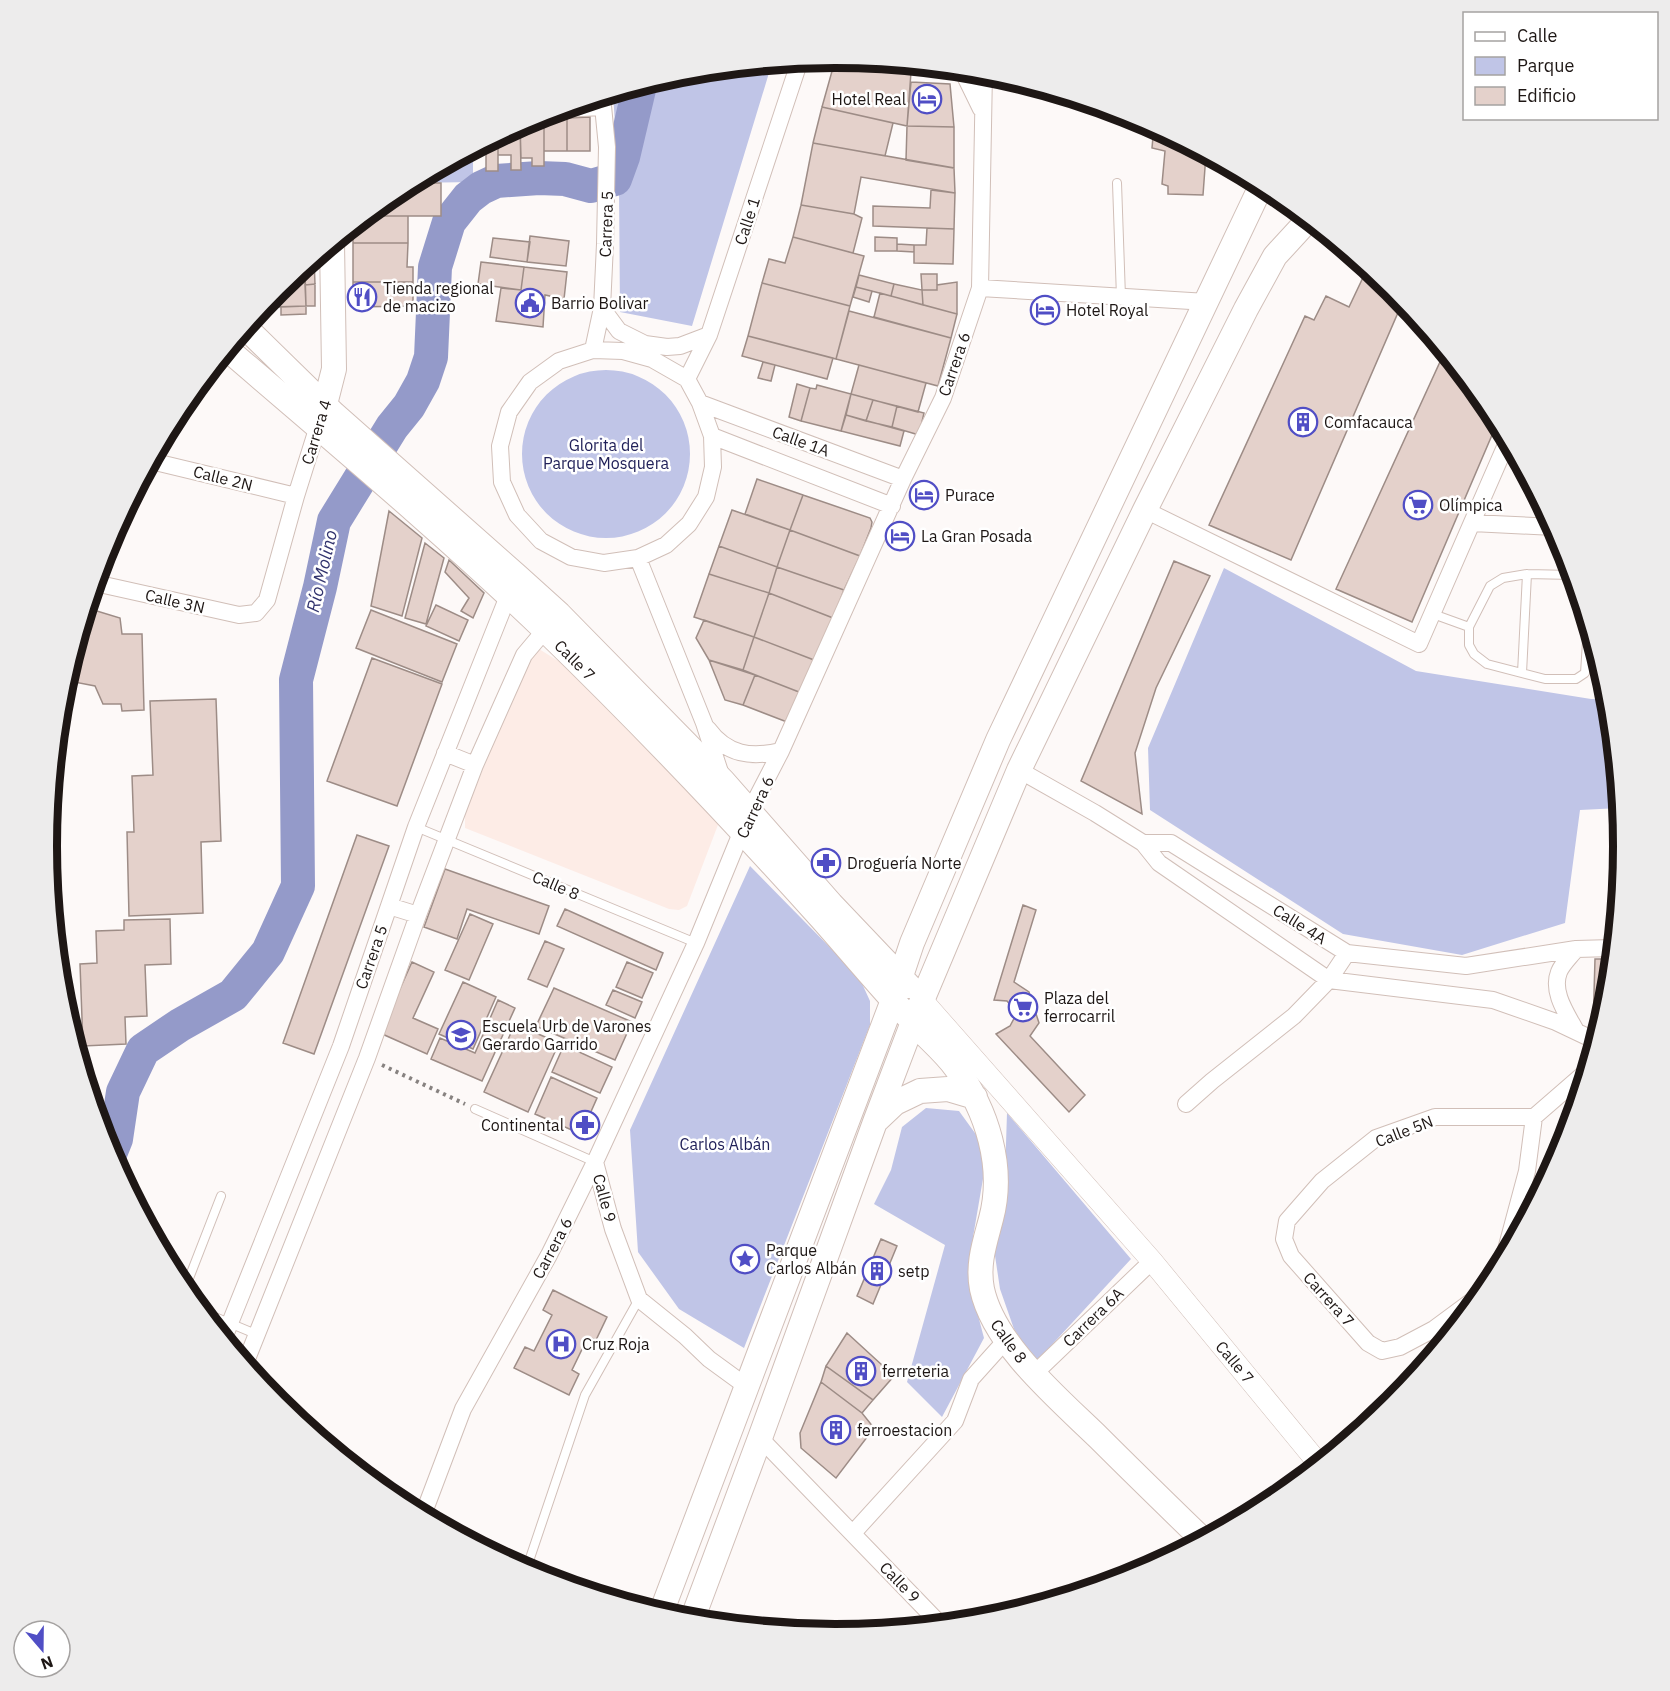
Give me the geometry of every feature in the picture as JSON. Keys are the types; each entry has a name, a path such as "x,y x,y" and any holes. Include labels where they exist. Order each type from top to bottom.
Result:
{"main road":[{"path":"664,1604 912,943 998,740 1258,193"},
{"path":"695,1611 913,1022 1019,770 1241,319 1275,256 1304,225"},
{"name":"Carrera 4","path":"326,419 334,369 332,252"},
{"name":"Calle 7","path":"250,333 326,419 512,585 723,781 747,821 897,988"},
{"name":"Calle 7","path":"233,353 326,419"},
{"name":"Calle 7","path":"552,622 645,729 747,821 831,904 897,988"},
{"path":"897,988 922,1000"},
{"name":"Calle 8","path":"897,988 913,1022 954,1064 975,1097 990,1136 996,1179 992,1216 984,1239 980,1262 981,1286 989,1313 1006,1340 1034,1374 1197,1534"},
{"path":"875,1122 895,1102 920,1091 948,1089 975,1097"}],"street":[{"name":"Calle 1","path":"687,379 709,335 797,69"},
{"path":"967,79 982,112"},
{"name":"Carrera 6","path":"426,1507 463,1409 549,1256 595,1162 696,943 747,821 781,751 903,479 943,399 980,288 984,81"},
{"name":"Carrera 5","path":"593,350 602,308 607,199 607,147 602,104"},
{"path":"980,288 1207,302"},
{"path":"602,308 619,331 645,344 680,346 709,335"},
{"path":"593,350 623,351 643,357 687,379 700,403 712,436 713,467 706,497 689,524 666,545 638,558 604,563 571,557 541,541 517,515 502,482 500,446 509,412 530,382 559,361 593,350"},
{"name":"Calle 1A","path":"700,403 903,479"},
{"name":"Carrera 4","path":"256,613 267,600 296,496 326,419"},
{"name":"Calle 1A","path":"712,436 891,506"},
{"path":"1145,510 1419,644 1504,449"},
{"name":"Calle 2N","path":"157,463 296,496"},
{"path":"1473,524 1544,526"},
{"path":"638,558 704,723 723,781"},
{"name":"Calle 3N","path":"102,585 239,615 256,613"},
{"name":"Carrera 5","path":"227,1330 341,1046 416,827 512,585"},
{"name":"Carrera 5","path":"249,1356 367,1058 418,915 476,765 524,655 552,622"},
{"path":"704,723 715,738 729,748 746,755 764,755 781,751"},
{"path":"445,753 476,765"},
{"name":"Calle 4A","path":"1019,770 1143,843 1171,843 1347,953 1466,966 1576,948 1606,948"},
{"path":"1143,843 1158,863 1329,980 1493,1000 1556,1022 1588,1037"},
{"path":"389,906 418,915"},
{"path":"1576,948 1559,971 1557,986 1562,1004 1576,1031"},
{"path":"1186,1104 1294,1016 1329,980 1347,953"},
{"name":"Calle 7","path":"922,1000 1152,1261 1314,1458"},
{"path":"1534,1117 1577,1080"},
{"name":"Calle 5N","path":"1284,1239 1287,1221 1322,1181 1376,1138 1435,1117 1534,1117"},
{"name":"Carrera 7","path":"1511,1232 1527,1171 1534,1117"},
{"name":"Calle 9","path":"595,1162 613,1229 639,1299"},
{"name":"Carrera 7","path":"1284,1239 1291,1256 1368,1342 1382,1351 1400,1347 1434,1329 1457,1312"},
{"name":"Carrera 6A","path":"1034,1374 1152,1261"},
{"path":"639,1299 685,1336 709,1359 746,1386"},
{"path":"853,1533 954,1421 971,1379 1006,1340"},
{"name":"Calle 9","path":"760,1438 934,1617"}],"lane":[{"path":"1117,183 1121,297"},
{"path":"1522,673 1527,573"},
{"path":"1564,575 1527,573 1503,578 1490,586 1469,627 1469,645 1474,654 1487,664 1545,679 1576,679 1585,673 1587,647"},
{"path":"1433,614 1469,627"},
{"name":"Calle 8","path":"416,827 696,943"},
{"name":"Calle 9","path":"475,1109 595,1162"},
{"path":"189,1279 221,1196"},
{"path":"529,1560 585,1395 639,1299"},
{"path":"228,1331 258,1335"}],"path":[{"path":"367,1058 475,1109"}],"shaded area":[{"path":"539,649 568,667 721,817 687,906 679,910 669,909 465,828 465,814 520,677 530,657"}],"green space":[{"path":"770,70 692,326 620,312 619,187 613,100 683,82"},
{"path":"473,158 473,182 429,183"},
{"name":"Glorita del Parque Mosquera","path":"606,370 638,377 665,395 683,422 690,454 683,486 665,513 638,531 606,538 574,531 547,513 529,486 522,454 529,422 547,395 574,377"},
{"path":"1224,568 1416,671 1599,699 1606,744 1612,808 1580,810 1565,923 1462,955 1343,934 1150,810 1148,748"},
{"name":"Carlos Albán","path":"750,866 859,977 870,1001 870,1025 744,1348 679,1309 638,1252 630,1130"},
{"path":"926,1108 959,1111 980,1140 984,1173 973,1237 970,1285 984,1338 942,1417 907,1382 945,1245 874,1204 891,1170 902,1127"},
{"path":"1007,1113 1131,1259 1036,1362 1014,1329 1000,1289 994,1249 1004,1205"}],"building":[{"path":"833,68 911,72 907,126 822,107"},
{"path":"911,82 950,84 954,127 907,126"},
{"path":"822,107 893,123 885,156 813,143"},
{"path":"590,117 590,151 567,151 567,118"},
{"path":"567,118 567,151 544,151 544,124"},
{"path":"544,124 544,166 532,166 532,158 521,158 520,135"},
{"path":"907,126 954,127 954,168 906,160"},
{"path":"520,135 521,170 511,170 511,155 498,155 498,145"},
{"path":"1153,136 1205,162 1203,195 1168,194 1168,186 1162,184 1165,151 1152,148"},
{"path":"813,143 954,168 955,193 861,177 854,214 801,205"},
{"path":"498,145 498,171 486,171 486,152 484,152"},
{"path":"428,183 441,183 441,216 380,216"},
{"path":"931,190 955,193 954,229 873,226 873,206 930,208"},
{"path":"801,205 854,214 862,218 853,253 793,237"},
{"path":"378,216 408,216 408,243 353,243 353,235"},
{"path":"927,228 954,229 953,264 914,263 914,245 926,245"},
{"path":"530,236 569,241 566,266 527,262"},
{"path":"793,237 864,256 850,306 762,283 769,259 785,263"},
{"path":"875,237 897,238 897,251 875,251"},
{"path":"493,238 530,242 527,262 490,257"},
{"path":"353,243 408,243 407,267 413,267 413,282 353,282"},
{"path":"897,244 914,245 914,252 897,251"},
{"path":"481,262 524,267 521,290 478,284"},
{"path":"524,267 567,272 564,299 545,295 543,327 496,321 501,288 521,290"},
{"path":"314,268 315,284 305,285 305,277"},
{"path":"921,274 937,274 937,290 922,290"},
{"path":"859,275 894,284 891,296 856,287"},
{"path":"305,276 306,306 274,307"},
{"name":"Comfacauca","path":"1364,276 1399,310 1291,560 1209,525 1305,316 1314,320 1326,296 1349,307"},
{"path":"353,282 413,282 413,306 353,307"},
{"path":"957,282 957,314 923,305 922,290 937,290 937,285"},
{"path":"762,283 850,306 836,359 748,336"},
{"path":"315,284 315,306 306,306 305,285"},
{"path":"894,284 922,290 923,305 891,296"},
{"path":"856,287 872,291 869,302 853,297"},
{"path":"880,293 957,314 951,338 874,317"},
{"path":"306,306 306,314 281,315 281,307"},
{"path":"849,311 951,338 938,386 836,359"},
{"path":"748,336 833,358 827,379 742,356"},
{"name":"Olímpica","path":"1441,359 1493,432 1412,622 1336,589"},
{"path":"763,362 775,365 771,381 758,378"},
{"path":"859,365 926,383 918,412 851,394"},
{"path":"797,384 810,388 801,421 789,417"},
{"path":"817,385 851,394 841,431 801,421 810,388 816,389"},
{"path":"851,394 873,400 866,421 846,415"},
{"path":"873,400 897,406 892,427 866,421"},
{"path":"897,406 924,413 919,435 892,427"},
{"path":"846,415 904,431 900,446 841,431"},
{"path":"757,479 803,495 790,530 745,514"},
{"path":"803,495 870,518 871,528 860,556 790,530"},
{"path":"732,510 790,530 777,567 719,546"},
{"path":"389,511 422,538 402,616 371,606"},
{"path":"790,530 860,556 844,590 777,567"},
{"path":"425,543 444,558 426,624 405,618"},
{"path":"719,546 777,567 769,593 709,574"},
{"path":"449,560 484,593 473,618 461,611 469,598 445,572"},
{"path":"1174,561 1210,576 1156,688 1135,753 1142,814 1081,781"},
{"path":"777,567 844,590 833,618 769,593"},
{"path":"709,574 769,593 754,637 694,617"},
{"path":"769,593 833,618 814,660 754,637"},
{"path":"436,605 468,620 459,641 426,626"},
{"path":"94,610 120,618 122,634 142,634 144,710 122,711 121,704 103,704 95,686 75,682"},
{"path":"371,610 457,644 442,682 356,648"},
{"path":"704,620 754,637 743,670 709,660 696,638"},
{"path":"754,637 814,660 799,692 743,670"},
{"path":"372,658 442,684 397,806 327,781"},
{"path":"709,660 755,675 743,705 725,700"},
{"path":"755,675 799,692 787,722 743,705"},
{"path":"216,699 221,841 201,842 203,913 129,916 127,832 134,832 132,776 153,775 150,701"},
{"path":"357,835 389,846 314,1054 283,1043"},
{"path":"445,869 549,906 539,934 467,909 457,939 424,927"},
{"name":"Plaza del ferrocarril","path":"1023,905 1036,910 1014,982 1029,992 1039,1023 1030,1036 1085,1095 1069,1112 996,1034 1010,1026 1017,1013 1007,1001 994,1000"},
{"path":"565,909 663,953 656,970 557,926"},
{"path":"470,914 493,924 469,980 445,970"},
{"path":"170,919 171,964 145,965 147,1016 125,1017 126,1044 84,1046 80,964 97,963 96,931 124,930 124,920"},
{"path":"545,941 564,949 547,987 528,979"},
{"path":"1595,959 1604,959 1598,997 1593,1016"},
{"path":"412,962 434,972 413,1018 438,1029 427,1054 380,1033"},
{"path":"627,962 653,973 642,998 616,987"},
{"path":"463,982 496,997 473,1049 439,1034"},
{"path":"554,988 632,1022 615,1060 536,1026"},
{"path":"613,990 642,1002 635,1018 606,1005"},
{"path":"498,1000 515,1008 482,1081 431,1059 440,1038 475,1053"},
{"path":"515,1024 559,1043 528,1112 484,1092"},
{"path":"564,1045 612,1067 600,1093 552,1072"},
{"path":"551,1077 597,1098 581,1134 535,1114"},
{"name":"setp","path":"881,1239 897,1246 873,1304 857,1296"},
{"name":"Cruz Roja","path":"553,1290 607,1317 596,1340 588,1337 572,1370 579,1374 569,1395 514,1368 525,1347 534,1351 552,1315 543,1310"},
{"name":"ferreteria","path":"847,1333 894,1376 873,1400 826,1366"},
{"path":"826,1366 873,1400 862,1413 821,1382"},
{"name":"ferroestacion","path":"821,1382 862,1413 874,1428 836,1478 801,1448 800,1433"}],"waterway":[{"name":"Río Molino","path":"115,1141 123,1092 143,1050 180,1025 233,995 268,952 298,886 296,680 334,521 423,381 431,357 435,267 449,222 468,198 481,188 496,181 565,179 591,186 615,179 623,157 638,93"}],"place":[{"name":"Hotel Real","path":"927,99"},
{"name":"Tienda regional de macizo","path":"362,297"},
{"name":"Barrio Bolivar","path":"530,303"},
{"name":"Hotel Royal","path":"1045,310"},
{"name":"Comfacauca","path":"1303,422"},
{"name":"Purace","path":"924,495"},
{"name":"Olímpica","path":"1418,505"},
{"name":"La Gran Posada","path":"900,536"},
{"name":"Droguería Norte","path":"826,863"},
{"name":"Plaza del ferrocarril","path":"1023,1007"},
{"name":"Escuela Urb de Varones Gerardo Garrido","path":"461,1035"},
{"name":"Continental","path":"585,1125"},
{"name":"Parque Carlos Albán","path":"745,1259"},
{"name":"setp","path":"877,1271"},
{"name":"Cruz Roja","path":"561,1344"},
{"name":"ferreteria","path":"861,1371"},
{"name":"ferroestacion","path":"836,1430"}]}
